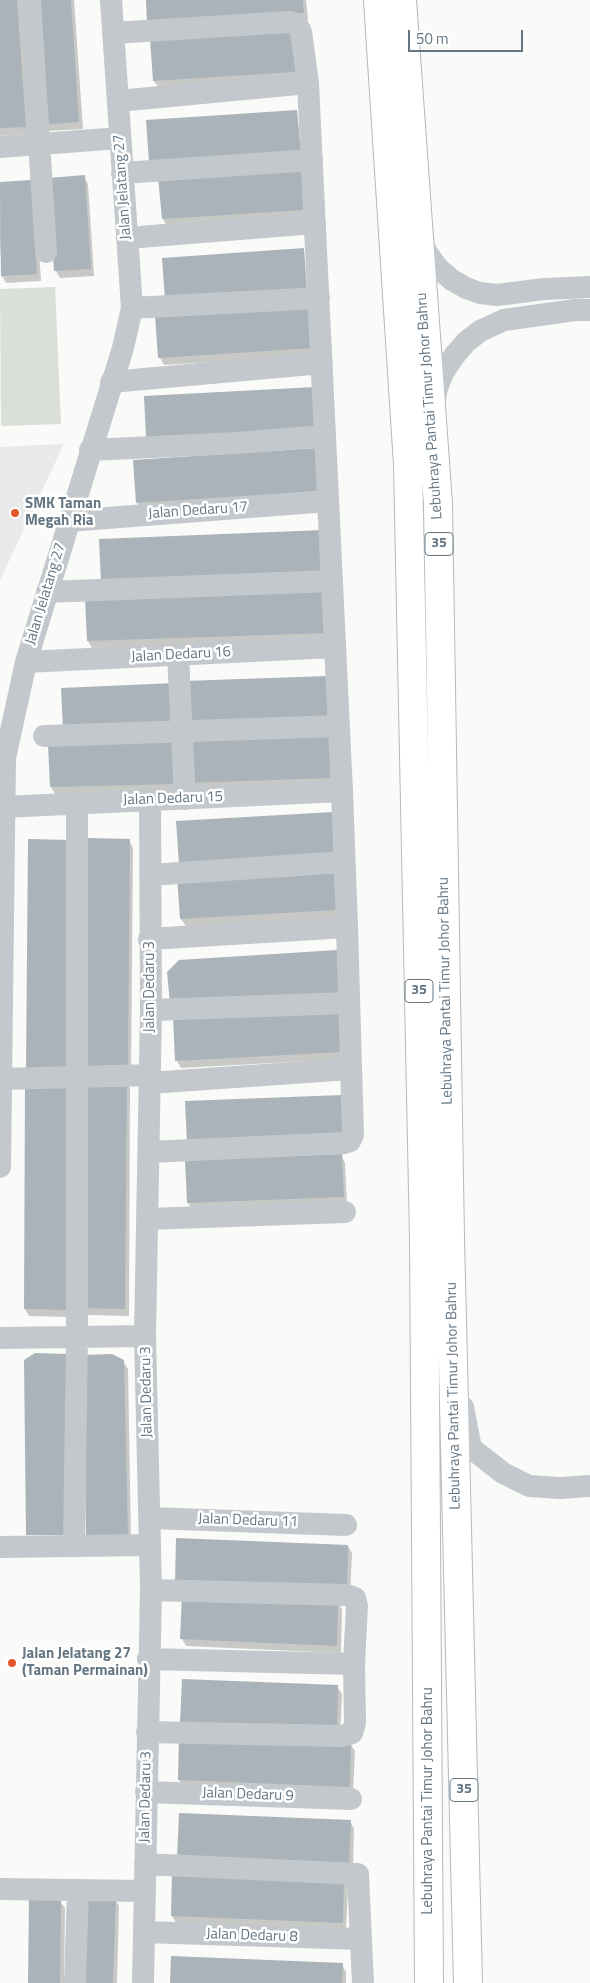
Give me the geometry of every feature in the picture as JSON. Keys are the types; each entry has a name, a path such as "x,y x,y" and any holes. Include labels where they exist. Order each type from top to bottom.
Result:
{"highway":[{"name":"Lebuhraya Pantai Timur Johor Bahru","path":"378,0 408,465 424,1239 429,1983"},
{"name":"Lebuhraya Pantai Timur Johor Bahru","path":"402,0 438,514 453,1360 468,1983"}],"street":[{"path":"30,0 46,252"},
{"name":"Jalan Jelatang 27","path":"0,1167 2,758 26,662 123,348 132,308 111,0"},
{"path":"113,33 293,22 300,28 308,83 342,791 353,1135 350,1141 344,1144 149,1152"},
{"path":"118,101 308,83"},
{"path":"0,147 120,138"},
{"path":"122,173 312,160"},
{"path":"127,238 315,223"},
{"path":"419,233 427,253 438,268 452,280 480,293 497,295 544,289 590,287"},
{"path":"132,308 318,298"},
{"path":"432,416 437,388 443,373 466,342 480,331 504,320 575,310 590,310"},
{"path":"111,382 322,363"},
{"path":"90,450 237,443 325,436"},
{"name":"Jalan Dedaru 17","path":"68,521 328,501"},
{"path":"47,592 332,581"},
{"name":"Jalan Dedaru 16","path":"26,662 335,647"},
{"path":"178,655 185,799"},
{"path":"44,736 339,726"},
{"name":"Jalan Dedaru 15","path":"3,807 342,791"},
{"name":"Jalan Dedaru 3","path":"143,1983 148,1659 151,1590 146,1336 151,1010 149,939 150,800"},
{"path":"74,1545 77,1336 77,803"},
{"path":"150,875 344,862"},
{"path":"149,939 346,927"},
{"path":"151,1010 348,1003"},
{"path":"1,1079 76,1076 149,1079 350,1069"},
{"path":"148,1219 345,1212"},
{"path":"0,1338 146,1336"},
{"path":"453,1360 471,1448 504,1473 529,1486 560,1488 590,1486"},
{"name":"Jalan Dedaru 11","path":"150,1518 346,1525"},
{"path":"0,1547 150,1544"},
{"path":"147,1732 343,1736 352,1733 355,1723 354,1664 357,1606 354,1598 347,1595 151,1590"},
{"path":"148,1659 354,1664"},
{"name":"Jalan Dedaru 9","path":"146,1792 351,1798"},
{"path":"144,1864 358,1874 363,1983"},
{"path":"0,1889 144,1891"},
{"path":"75,1983 78,1890"},
{"name":"Jalan Dedaru 8","path":"144,1932 361,1939"}],"shaded area":[{"path":"55,287 61,424 1,426 0,289"},
{"name":"SMK Taman Megah Ria","path":"64,444 0,580 0,447"}],"building":[{"path":"0,0 17,0 26,127 0,128"},
{"path":"34,0 71,0 79,122 43,125"},
{"path":"146,0 303,0 304,13 147,23"},
{"path":"293,30 296,72 153,81 150,39"},
{"path":"297,110 301,152 149,162 146,120"},
{"path":"301,167 304,210 162,219 158,177"},
{"path":"85,175 91,269 54,271 48,178"},
{"path":"31,180 37,274 1,276 0,182"},
{"path":"304,248 307,291 165,300 162,258"},
{"path":"312,306 315,348 158,358 155,316"},
{"path":"315,387 317,430 146,438 144,396"},
{"path":"317,448 320,491 136,503 133,460"},
{"path":"323,530 325,573 101,582 99,539"},
{"path":"327,590 329,633 87,641 85,598"},
{"path":"327,676 328,720 185,723 184,681"},
{"path":"175,683 177,726 63,730 61,688"},
{"path":"330,735 332,778 189,783 188,740"},
{"path":"177,741 179,784 50,787 48,744"},
{"path":"333,812 335,855 179,864 176,821"},
{"path":"87,838 130,839 128,1068 85,1068"},
{"path":"28,839 71,840 69,1069 26,1068"},
{"path":"334,867 337,910 180,919 177,876"},
{"path":"337,950 340,993 170,1003 167,972 179,960"},
{"path":"339,1009 342,1052 175,1061 173,1018"},
{"path":"84,1079 127,1080 125,1309 82,1308"},
{"path":"25,1080 68,1081 66,1310 24,1309"},
{"path":"342,1095 344,1138 187,1144 185,1101"},
{"path":"342,1154 344,1197 187,1203 185,1160"},
{"path":"35,1353 66,1354 68,1535 26,1535 24,1360"},
{"path":"112,1354 124,1360 128,1535 86,1536 83,1355"},
{"path":"176,1538 348,1545 347,1590 175,1583"},
{"path":"182,1594 338,1600 337,1646 180,1639"},
{"path":"182,1679 338,1685 337,1731 180,1724"},
{"path":"179,1735 351,1742 350,1787 178,1780"},
{"path":"179,1813 351,1820 349,1866 177,1858"},
{"path":"172,1871 344,1878 343,1923 171,1916"},
{"path":"82,1896 116,1898 113,1983 79,1983"},
{"path":"29,1899 61,1900 60,1983 28,1983"},
{"path":"171,1956 343,1963 342,1983 170,1983"}],"place":[{"name":"SMK Taman Megah Ria","path":"15,513"},
{"name":"Jalan Jelatang 27 (Taman Permainan)","path":"12,1663"}]}
